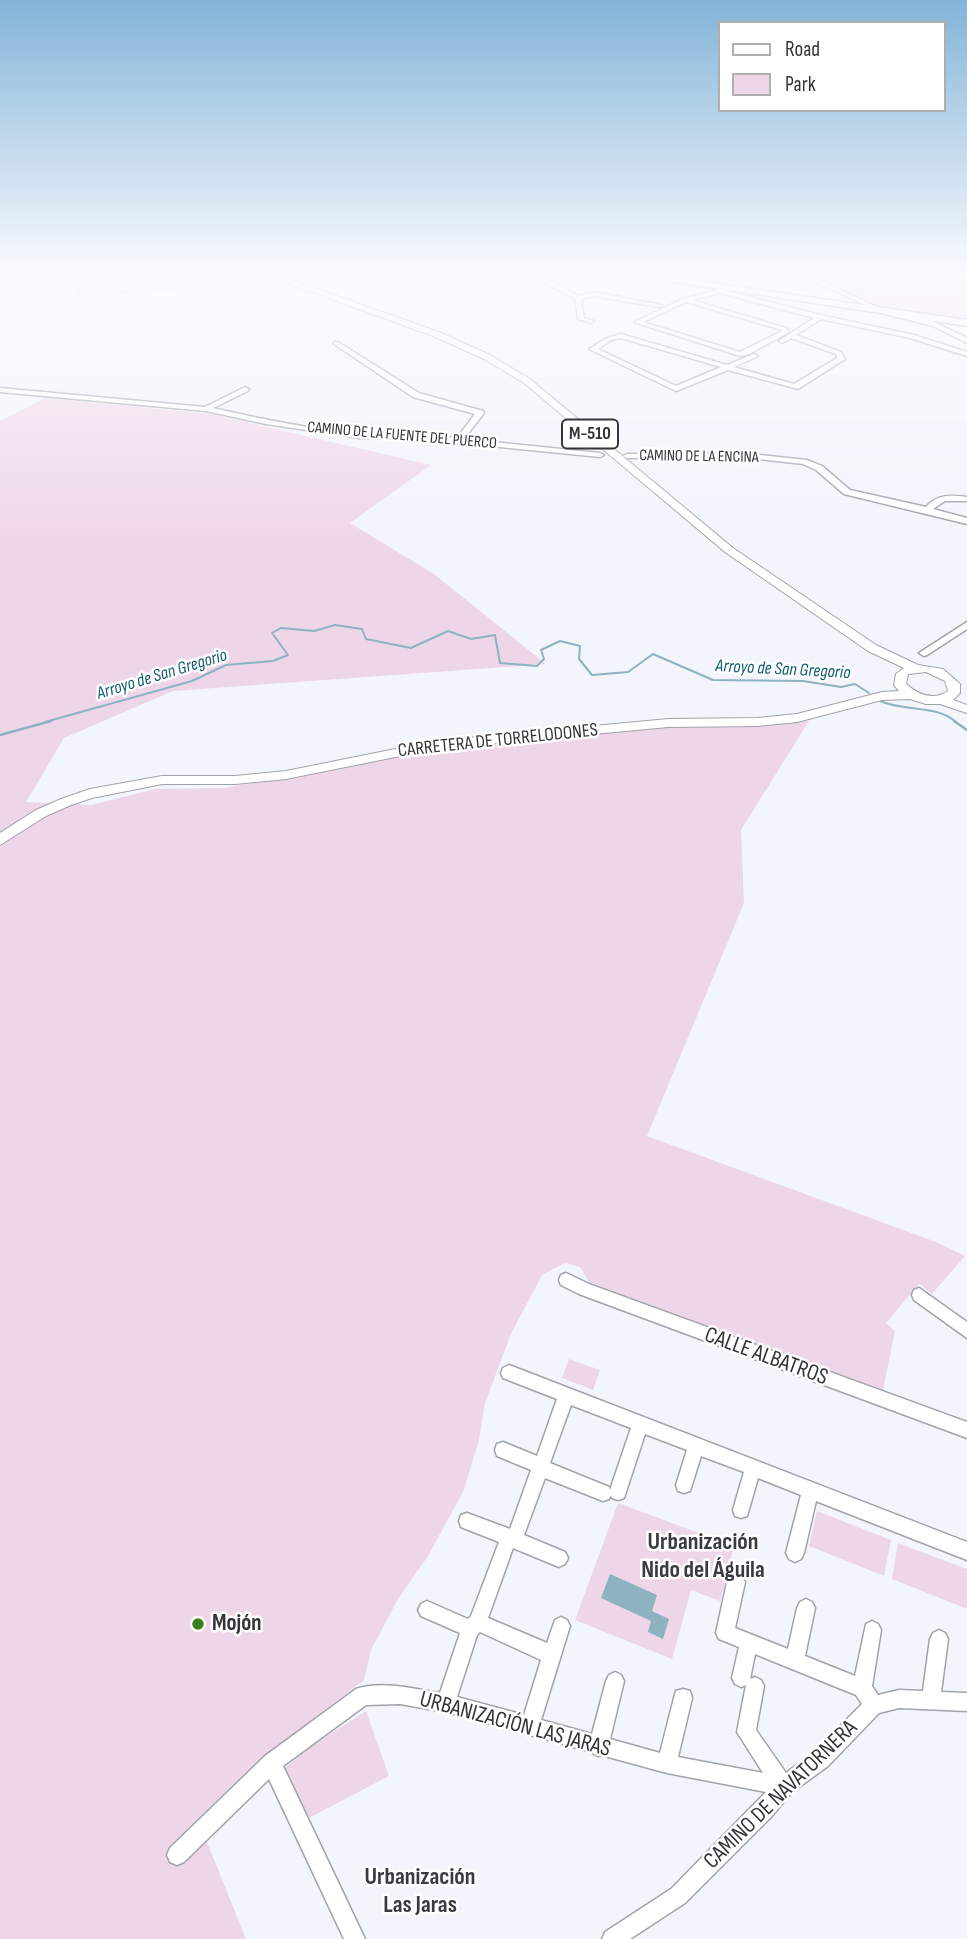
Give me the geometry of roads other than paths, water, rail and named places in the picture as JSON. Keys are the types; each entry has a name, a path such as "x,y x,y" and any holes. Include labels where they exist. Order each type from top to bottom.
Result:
{"main road":[{"name":"M-510","path":"497,363 527,381 729,550 884,656 915,668 942,673 955,685 967,708"},
{"name":"M-510","path":"884,656 911,695 932,701 955,685"},
{"name":"CARRETERA DE TORRELODONES","path":"881,696 915,668"},
{"name":"CARRETERA DE TORRELODONES","path":"0,840 41,813 66,802 90,794 162,780 235,780 286,775 401,750 461,742 668,723 797,718 881,696 911,695"}],"street":[{"path":"368,363 416,395 480,413 459,441"},
{"path":"623,363 676,389 735,363"},
{"path":"716,363 795,387 834,363"},
{"path":"206,409 245,389"},
{"name":"CAMINO DE LA FUENTE DEL PUERCO","path":"0,390 206,409 325,432 459,441 600,455"},
{"name":"CAMINO DE LA ENCINA","path":"627,456 741,455 804,462 818,468 848,492 967,521"},
{"path":"928,510 932,502 938,499 967,499"},
{"path":"924,653 967,625"},
{"name":"CALLE ALBATROS","path":"566,1280 706,1336 967,1430"},
{"path":"919,1295 967,1331"},
{"path":"509,1373 967,1551"},
{"path":"446,1703 474,1625 541,1467 567,1395"},
{"path":"503,1450 611,1493 640,1424"},
{"path":"684,1485 696,1446"},
{"path":"741,1510 753,1468"},
{"path":"794,1553 810,1490"},
{"path":"467,1521 559,1558"},
{"path":"736,1582 725,1633 862,1688 874,1705"},
{"path":"794,1660 806,1608"},
{"path":"427,1610 552,1655"},
{"path":"530,1725 561,1626"},
{"path":"862,1688 872,1630"},
{"path":"930,1700 939,1639"},
{"path":"749,1642 746,1732 784,1786"},
{"path":"598,1747 615,1681"},
{"name":"URBANIZACIÓN LAS JARAS","path":"177,1855 272,1763 363,1696 400,1695 446,1703 667,1764 784,1786"},
{"path":"667,1764 684,1698"},
{"name":"CAMINO DE NAVATORNERA","path":"611,1939 678,1896 765,1809 784,1786 821,1759 874,1705 899,1699 967,1702"},
{"path":"272,1763 355,1939"}],"water":[{"path":"610,1574 657,1595 652,1611 669,1619 663,1639 648,1632 651,1621 601,1598"}],"waterway":[{"name":"Arroyo de San Gregorio","path":"45,722 192,681 226,665 273,661 288,655 272,633 281,628 314,631 335,625 362,629 366,639 411,648 448,631 471,639 495,635 500,663 537,666 544,659 541,650 560,641 580,646 579,659 592,675 628,672 653,654 713,680 803,681 841,687 855,684 869,693"},
{"name":"Arroyo de San Gregorio","path":"880,701 929,710 948,716 956,722"},
{"name":"Arroyo de San Gregorio","path":"0,735 51,721"},
{"name":"Arroyo de San Gregorio","path":"954,721 967,730"}],"place":[{"name":"Mojón","path":"198,1624"}],"district":[{"name":"Urbanización Nido del Águila","path":"703,1557"},
{"name":"Urbanización Las Jaras","path":"420,1892"}]}
